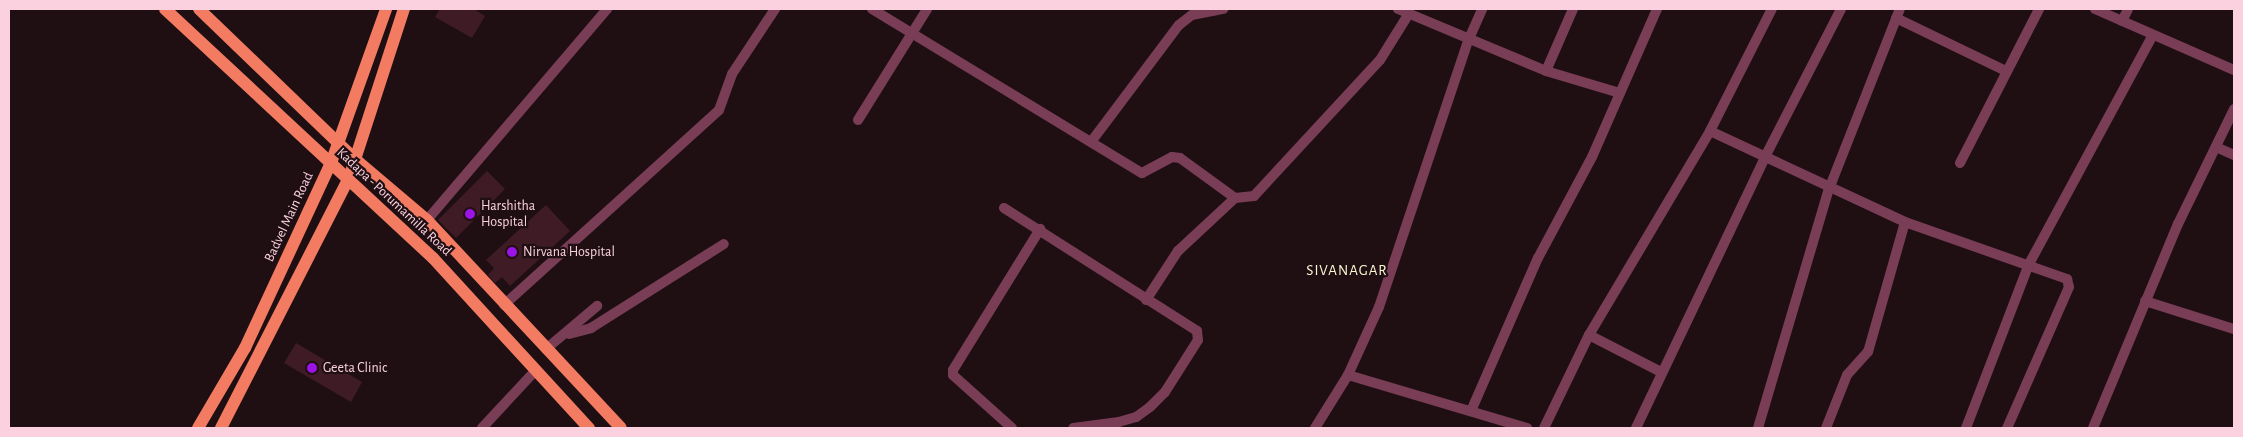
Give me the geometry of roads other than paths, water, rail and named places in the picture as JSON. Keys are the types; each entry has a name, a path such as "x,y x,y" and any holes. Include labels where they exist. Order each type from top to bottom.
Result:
{"main road":[{"name":"Kadapa - Porumamilla Road","path":"165,9 433,258 589,428"},
{"path":"199,9 339,141 355,159 427,220 504,305 621,428"},
{"name":"Badvel Main Road","path":"198,428 245,348 331,163 386,9"},
{"path":"221,428 349,178 404,9"}],"street":[{"path":"427,220 607,9"},
{"path":"504,305 719,110 732,74 775,9"},
{"path":"872,9 911,35 1142,173 1172,157 1180,158 1235,198"},
{"path":"858,120 927,9"},
{"path":"1091,142 1179,25 1192,15 1223,9"},
{"path":"1398,9 1468,41 1546,71 1620,93"},
{"path":"1315,428 1348,375 1379,307 1468,41 1482,9"},
{"path":"1546,71 1573,9"},
{"path":"1471,412 1538,258 1579,185 1657,9"},
{"path":"1544,428 1589,335 1710,131 1772,9"},
{"path":"1636,428 1661,372 1766,155 1841,9"},
{"path":"1960,163 2039,9"},
{"path":"2095,9 2234,70"},
{"path":"2122,21 2128,9"},
{"path":"1758,428 1829,188 1898,13 2006,71"},
{"path":"1146,300 1178,252 1235,198 1254,196 1380,60 1408,15"},
{"path":"1966,428 2029,264 2153,35"},
{"path":"2093,428 2145,301 2234,109"},
{"path":"1710,131 1766,155 1829,188 1905,222 2029,264 2067,280 2069,287 2007,428"},
{"path":"2216,147 2234,155"},
{"path":"1004,208 1197,331 1198,340 1165,392 1136,417 1073,428"},
{"path":"1826,428 1847,375 1868,352 1905,222"},
{"path":"1012,428 953,375 953,370 1040,230"},
{"path":"569,334 592,328 724,244"},
{"path":"2145,301 2234,329"},
{"path":"546,350 569,334 597,306"},
{"path":"1589,335 1661,372"},
{"path":"482,428 535,371"},
{"path":"1348,375 1527,428"}],"place":[{"name":"Harshitha Hospital","path":"470,214"},
{"name":"Nirvana Hospital","path":"512,252"},
{"name":"Geeta Clinic","path":"312,368"}],"district":[{"name":"SIVANAGAR","path":"1347,271"}]}
